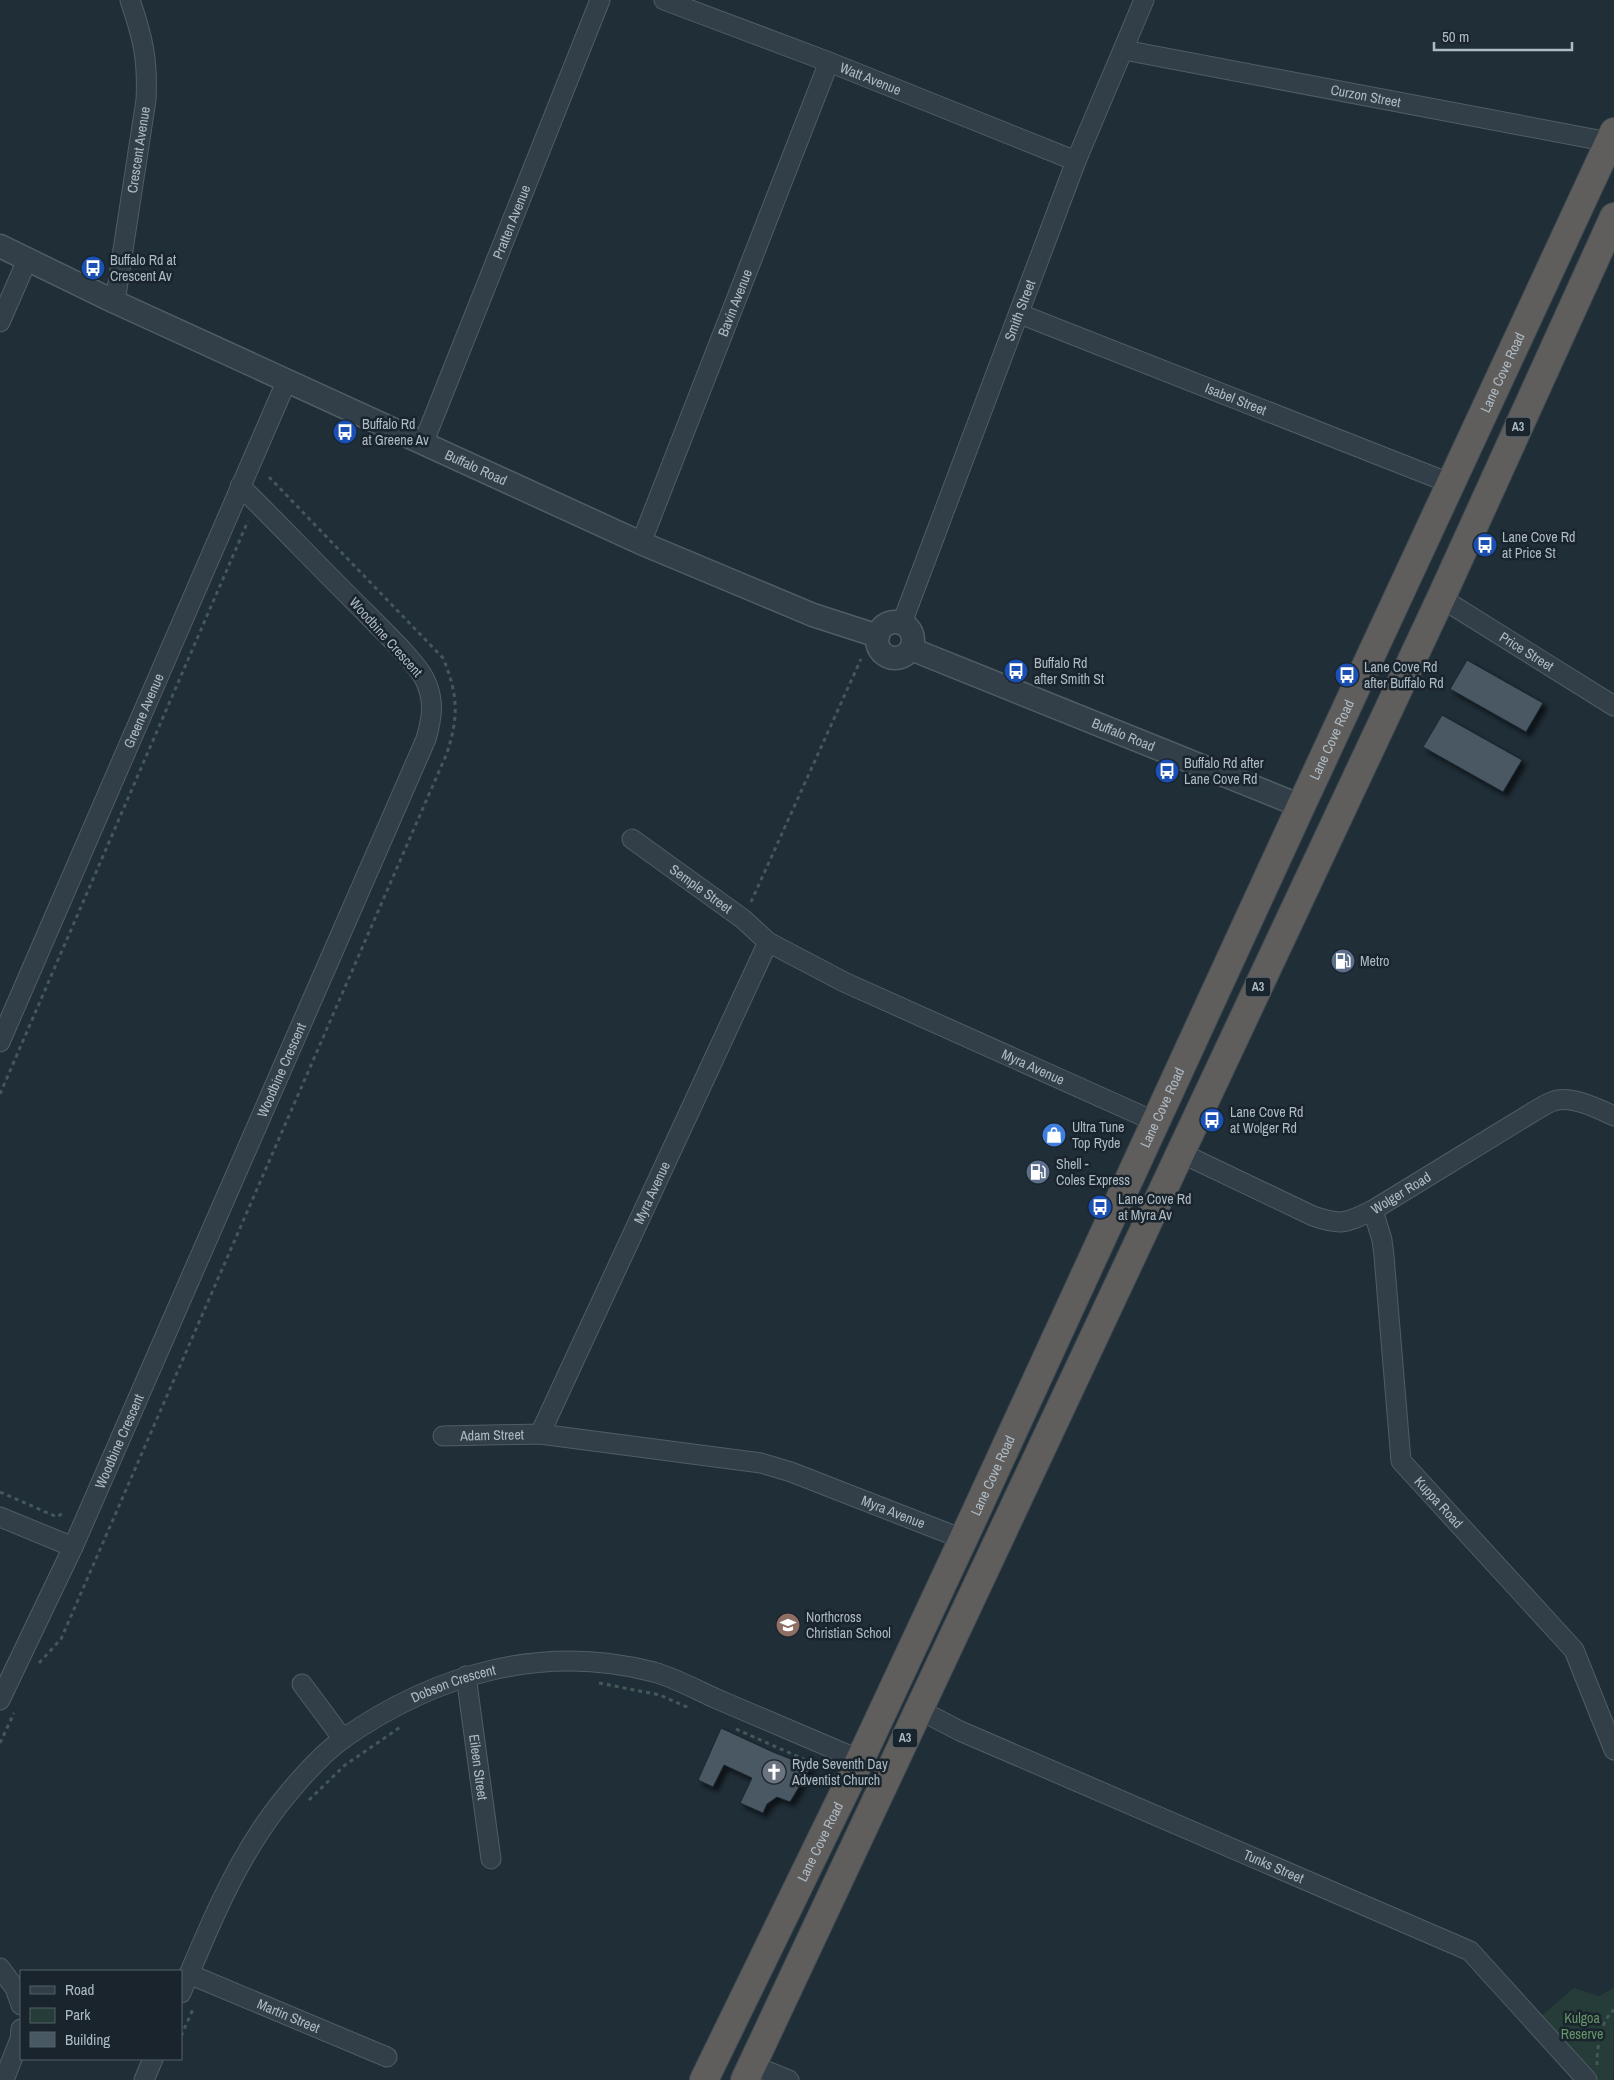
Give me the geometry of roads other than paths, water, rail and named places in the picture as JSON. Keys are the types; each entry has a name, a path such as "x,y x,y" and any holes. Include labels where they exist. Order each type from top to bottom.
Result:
{"highway":[{"name":"Lane Cove Road","path":"704,2080 860,1760 1612,137"},
{"name":"A3","path":"749,2073 918,1709 1181,1154 1335,820 1441,598 1614,217"},
{"name":"Buffalo Road","path":"1301,806 1335,820"}],"street":[{"name":"Crescent Avenue","path":"115,302 146,100 147,73 143,38 130,0"},
{"name":"Pratten Avenue","path":"423,444 600,0"},
{"name":"Watt Avenue","path":"664,0 829,62 1076,161"},
{"name":"Smith Street","path":"902,623 1020,314 1076,161 1144,0"},
{"name":"Curzon Street","path":"1124,50 1612,137"},
{"name":"Bavin Avenue","path":"641,543 829,62"},
{"name":"Buffalo Road","path":"0,246 115,302 641,543 813,615 878,636"},
{"path":"0,322 28,258"},
{"name":"Isabel Street","path":"1020,314 1452,484"},
{"name":"Greene Avenue","path":"0,1042 287,380"},
{"name":"Woodbine Crescent","path":"0,1700 73,1546 426,739 432,721 431,697 425,678 240,486"},
{"name":"Price Street","path":"1441,598 1614,706"},
{"path":"890,622 902,623 908,626 913,637 911,649 902,656 892,657 882,652 877,642 878,636 885,625 890,622"},
{"name":"Buffalo Road","path":"911,649 1301,806"},
{"name":"Semple Street","path":"632,839 743,920 768,942"},
{"name":"Myra Avenue","path":"962,1541 950,1534 791,1472 761,1463 540,1434 768,942 844,982 1156,1122"},
{"name":"Wolger Road","path":"1181,1154 1313,1216 1332,1222 1348,1222 1373,1210 1533,1112 1556,1100 1577,1102 1614,1116"},
{"name":"Kuppa Road","path":"1373,1210 1382,1240 1384,1256 1401,1461 1574,1650 1614,1750"},
{"name":"Adam Street","path":"443,1436 540,1434"},
{"path":"0,1517 73,1546"},
{"name":"Dobson Crescent","path":"182,1991 197,1978 238,1866 262,1828 316,1764 343,1739 403,1703 434,1688 466,1676 534,1662 573,1661 616,1664 656,1673 860,1760"},
{"name":"Eileen Street","path":"466,1676 491,1859"},
{"path":"302,1684 343,1739"},
{"name":"Tunks Street","path":"918,1709 960,1731 1470,1951 1592,2076"},
{"path":"0,1968 15,1988 20,2002"},
{"name":"Martin Street","path":"197,1978 387,2057"},
{"path":"4,2080 20,2039"},
{"path":"144,2080 153,2060"},
{"path":"749,2073 789,2080"}],"place":[{"name":"Buffalo Rd at Crescent Av","path":"93,268"},
{"name":"Buffalo Rd at Greene Av","path":"345,432"},
{"name":"Lane Cove Rd at Price St","path":"1485,545"},
{"name":"Buffalo Rd after Smith St","path":"1016,671"},
{"name":"Lane Cove Rd after Buffalo Rd","path":"1347,675"},
{"name":"Buffalo Rd after Lane Cove Rd","path":"1167,771"},
{"name":"Metro","path":"1343,961"},
{"name":"Lane Cove Rd at Wolger Rd","path":"1212,1120"},
{"name":"Ultra Tune Top Ryde","path":"1054,1135"},
{"name":"Shell - Coles Express","path":"1038,1172"},
{"name":"Lane Cove Rd at Myra Av","path":"1100,1207"},
{"name":"Northcross Christian School","path":"788,1625"},
{"name":"Ryde Seventh Day Adventist Church","path":"774,1772"}],"park label":[{"name":"Kulgoa Reserve","path":"1582,2026"}]}
